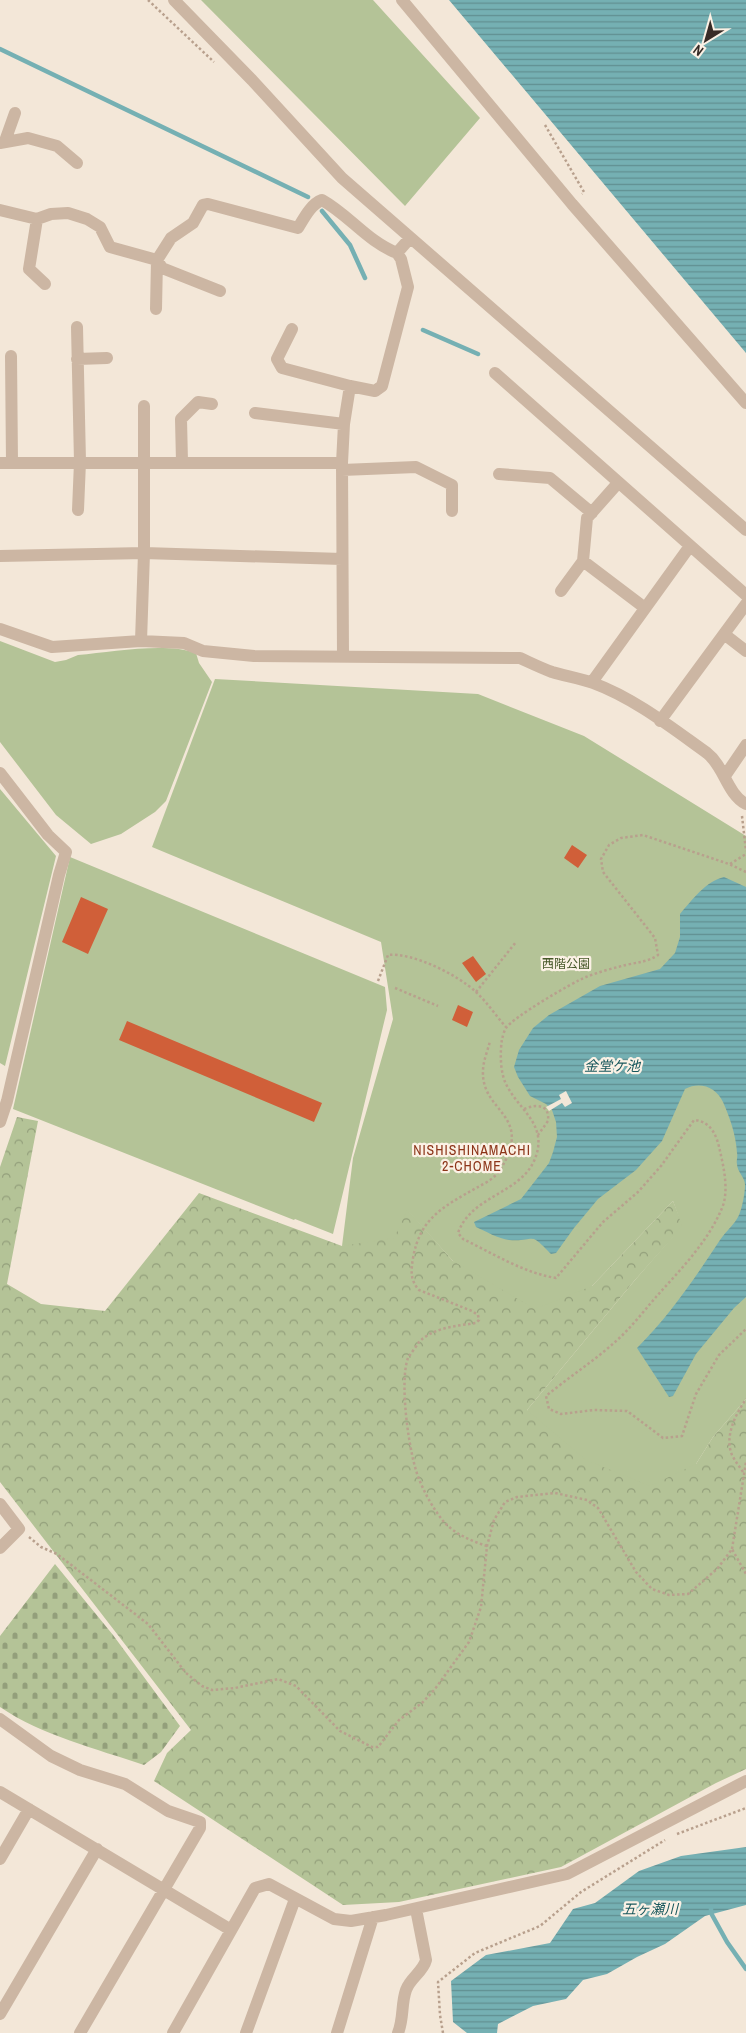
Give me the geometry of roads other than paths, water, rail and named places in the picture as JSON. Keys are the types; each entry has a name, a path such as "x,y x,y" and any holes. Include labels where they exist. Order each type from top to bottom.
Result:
{"street":[{"path":"174,0 252,80 342,178 746,530"},
{"path":"402,0 572,204 746,402"},
{"path":"2,142 15,113"},
{"path":"2,142 28,138 57,146 77,163"},
{"path":"156,309 157,260 171,238 193,223 203,205 208,204 298,228 308,211 318,201 322,200 330,204 370,238 397,253 401,259 408,287 382,386 375,391 282,368 277,359 292,329"},
{"path":"0,210 37,219 51,214 68,213 81,217 100,226 110,247 157,260 162,268 220,291"},
{"path":"37,219 29,269 45,284"},
{"path":"397,253 410,238"},
{"path":"77,327 80,462 78,510"},
{"path":"11,356 6,463 182,462 416,467 452,485 452,511"},
{"path":"77,359 107,358"},
{"path":"495,373 746,596"},
{"path":"343,656 342,466 344,424 350,386"},
{"path":"182,462 181,419 198,402 212,404"},
{"path":"141,641 144,553 144,406"},
{"path":"255,413 344,424"},
{"path":"499,474 550,478 592,513"},
{"path":"561,591 583,561 588,518 618,482"},
{"path":"592,682 690,546"},
{"path":"0,556 144,553 342,559"},
{"path":"583,561 645,608"},
{"path":"660,721 746,604"},
{"path":"0,628 52,647 141,641 184,643 203,651 254,656 520,658 553,672 592,682 619,694 710,755 736,795 744,803"},
{"path":"724,634 746,651"},
{"path":"725,776 746,746"},
{"path":"0,773 48,835 66,852 59,875 7,1101 0,1122"},
{"path":"0,1504 19,1529 0,1548"},
{"path":"0,1719 51,1756 80,1770 125,1784 168,1811 200,1822 200,1828 166,1889 80,2033"},
{"path":"172,2033 255,1888 269,1884 334,1918 351,1921 416,1908 567,1874 746,1780"},
{"path":"0,1792 232,1930"},
{"path":"0,1859 29,1809"},
{"path":"0,2014 97,1849"},
{"path":"246,2033 296,1899"},
{"path":"398,2033 404,2011 402,2003 407,1987 425,1965 426,1960 416,1908"},
{"path":"338,2033 373,1917"}],"water":[{"path":"449,0 746,0 746,353"},
{"name":"金堂ケ池","path":"724,877 746,887 746,1297 734,1308 696,1354 673,1396 669,1397 637,1348 671,1309 735,1221 740,1212 744,1197 745,1182 737,1167 734,1133 723,1102 712,1089 696,1086 685,1089 662,1141 636,1170 598,1199 556,1253 551,1254 539,1242 532,1239 509,1240 497,1237 476,1227 474,1222 521,1199 549,1163 553,1152 557,1137 556,1122 552,1110 546,1104 530,1096 514,1067 519,1050 533,1028 549,1015 600,986 660,969 675,953 680,937 680,914 705,887 711,882"},
{"name":"五ヶ瀬川","path":"746,1847 746,1905 705,1916 665,1944 607,1974 583,1980 566,1999 533,2006 498,2024 497,2033 467,2033 453,2022 451,1981 486,1955 550,1943 573,1909 595,1903 639,1871 681,1856"}],"waterway":[{"path":"0,49 308,197"},
{"path":"322,211 350,245 365,278"},
{"path":"423,330 478,354"},
{"path":"711,1908 711,1913 727,1942 746,1969"}],"district":[{"name":"NISHISHINAMACHI 2-CHOME","path":"472,1158"}],"park label":[{"name":"西階公園","path":"566,964"}]}
